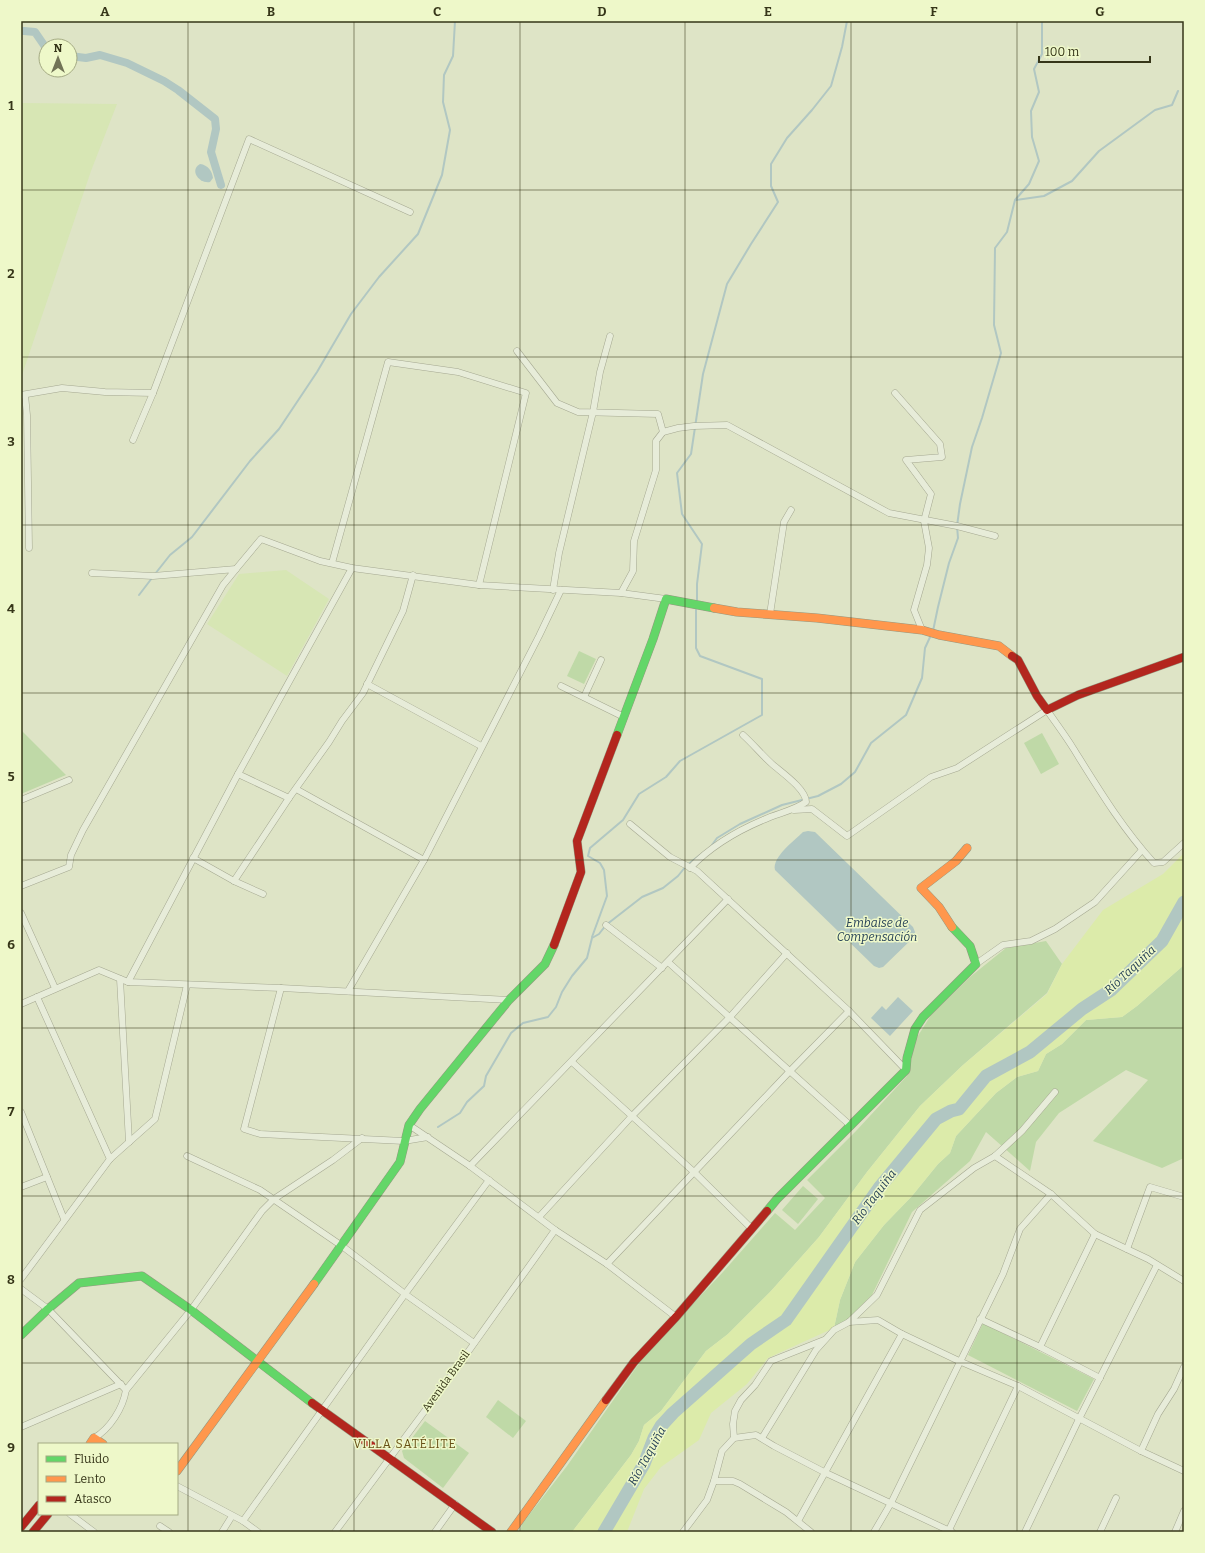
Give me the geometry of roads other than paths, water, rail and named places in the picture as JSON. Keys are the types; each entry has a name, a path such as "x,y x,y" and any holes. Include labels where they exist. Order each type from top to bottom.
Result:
{"street":[{"path":"133,440 153,394 249,139 410,212"},
{"path":"553,590 559,553 593,412 600,372 610,336"},
{"path":"517,352 557,403 578,412 658,414 663,432"},
{"path":"332,563 388,362 450,371 526,393 479,585"},
{"path":"29,548 27,415 23,395 62,388 153,394"},
{"path":"895,393 940,444 942,457 906,460 931,494 924,521 929,548 927,565 914,610 922,630"},
{"path":"621,593 632,571 634,541 656,470 656,441 663,432 678,428 727,425 889,513 924,521 957,526 995,536"},
{"path":"770,614 784,522 791,510"},
{"path":"21,886 69,866 71,855 83,830 223,585 261,539 320,561 352,568 479,585 621,593 666,599 737,612 770,614 922,630 939,635 999,646 1018,660 1038,696 1073,747 1116,816 1127,832 1154,863 1163,862 1184,843"},
{"path":"128,982 238,774 352,568"},
{"path":"92,573 154,576 236,569"},
{"path":"234,880 342,721 364,693 403,611 413,575"},
{"path":"348,991 424,860 561,590"},
{"path":"178,1470 342,1246 400,1162 409,1125 430,1095 509,1000 545,964 551,954 581,872 581,862 577,842 666,599"},
{"path":"690,868 699,858 736,833 764,819 794,810 812,808 847,836 931,777 957,768 1047,710 1078,695 1184,656"},
{"path":"584,697 602,660"},
{"path":"367,684 481,746"},
{"path":"561,686 624,717"},
{"path":"743,735 771,764 798,787 804,795 806,802 794,810"},
{"path":"238,774 289,798"},
{"path":"21,800 69,780"},
{"path":"296,789 424,860"},
{"path":"630,824 670,857 697,871 849,1011 906,1070"},
{"path":"967,848 956,861 920,888 939,907 954,930 970,946 976,964"},
{"path":"511,1532 634,1362 676,1317 778,1199 906,1070 907,1058 915,1030 923,1017 976,964 1003,945 1031,940 1055,929 1095,902 1142,850"},
{"path":"193,858 263,894"},
{"path":"470,1166 728,899"},
{"path":"21,913 55,988"},
{"path":"606,925 662,968"},
{"path":"539,1217 632,1116 730,1017 786,953"},
{"path":"668,962 851,1126"},
{"path":"21,1004 99,970 128,982 348,991 509,1000"},
{"path":"120,979 129,1142"},
{"path":"21,1279 64,1219 110,1159 155,1119 187,985"},
{"path":"282,988 244,1129 260,1134 404,1141 428,1137"},
{"path":"37,997 110,1159"},
{"path":"607,1264 849,1011"},
{"path":"572,1062 694,1172 752,1229"},
{"path":"762,1438 816,1350 834,1330 850,1322 877,1295 920,1210 974,1168 995,1156 1022,1131 1055,1092"},
{"path":"21,1112 64,1219"},
{"path":"409,1125 470,1166 555,1230 607,1264 676,1317"},
{"path":"92,1441 102,1434 110,1424 125,1399 126,1390 191,1310 262,1211 274,1199 333,1160 362,1138"},
{"path":"187,1156 260,1190 274,1199 342,1246 405,1294 474,1342"},
{"path":"995,1156 1051,1194 1094,1234 1148,1259 1184,1281"},
{"path":"21,1187 47,1177"},
{"path":"243,1521 405,1294 489,1180"},
{"path":"1127,1250 1150,1187 1184,1197"},
{"path":"874,1532 891,1503 980,1318 1003,1274 1020,1229 1051,1194"},
{"name":"Avenida Brasil","path":"335,1532 555,1230"},
{"path":"1040,1347 1094,1234"},
{"path":"1025,1532 1079,1419 1157,1265"},
{"path":"21,1335 79,1283 142,1276 191,1310 322,1410 390,1457 492,1532"},
{"path":"21,1289 48,1310 126,1390"},
{"path":"980,1318 1100,1378"},
{"path":"850,1322 878,1320 902,1334 1018,1386 1141,1451 1184,1470"},
{"path":"798,1521 902,1334"},
{"path":"734,1438 733,1424 735,1411 741,1400 755,1385 771,1361 826,1339"},
{"path":"1141,1451 1158,1414 1174,1389 1184,1367"},
{"path":"21,1427 121,1384"},
{"path":"683,1532 707,1500 722,1451 734,1438 756,1435 826,1473 950,1531 1018,1386"},
{"path":"714,1481 733,1481 740,1484 768,1500 811,1532"},
{"path":"178,1487 243,1521 258,1532"},
{"path":"1100,1532 1116,1498"},
{"path":"435,1532 455,1504"},
{"path":"21,1527 38,1506"},
{"path":"1178,1531 1184,1511"},
{"path":"33,1532 47,1515"},
{"path":"71,1515 94,1532"},
{"path":"222,1532 232,1516"},
{"path":"160,1526 169,1532"}],"water":[{"path":"200,164 207,167 211,171 213,178 210,182 202,181 195,173 195,170"},
{"name":"Embalse de Compensación","path":"803,832 815,832 913,927 915,932 914,937 883,967 879,968 874,966 775,870 777,860 784,850"},
{"path":"898,997 913,1011 890,1036 871,1018 882,1006 886,1010"}],"waterway":[{"path":"155,574 170,555 192,537 250,461 279,429 317,372 351,314 379,277 418,234 442,175 450,130 443,102 444,75 453,56 455,21"},
{"path":"697,600 697,584 702,544 682,514 677,473 691,454 703,374 727,284 778,202 771,186 771,164 787,138 831,86 842,47 847,21"},
{"path":"933,631 949,563 958,538 957,526 960,504 972,447 1001,353 994,325 995,248 1007,232 1015,200 1029,184 1039,161 1032,137 1031,111 1039,92 1034,69 1042,54 1042,21"},
{"path":"24,31 35,32 39,38"},
{"path":"78,57 86,58 100,55 127,63 164,81 215,119 216,129 211,152 221,185"},
{"path":"1016,200 1044,196 1072,181 1099,151 1155,110 1172,105 1178,91"},
{"path":"139,595 152,578"},
{"path":"592,937 607,896 604,870 600,863 588,856 590,848 623,820 639,794 666,777 680,761 762,715 762,679 700,656 696,648 696,610"},
{"path":"712,845 717,838 740,824 782,805 818,796 841,784 855,772 871,743 906,715 922,678 925,648 931,635"},
{"path":"438,1127 460,1113 467,1102 484,1086 486,1076 511,1033 523,1023 548,1017 556,1007 562,992 572,976 587,958 592,938 599,934 606,925 642,897 663,888 700,855"},
{"name":"Río Taquiña","path":"604,1532 644,1464 654,1438 661,1426 673,1413 751,1344 786,1320 879,1188 936,1119 951,1111 959,1109 986,1076 1030,1052 1082,1009 1111,990 1162,941 1184,902"}],"district":[{"name":"VILLA SATÉLITE","path":"405,1444"}]}
